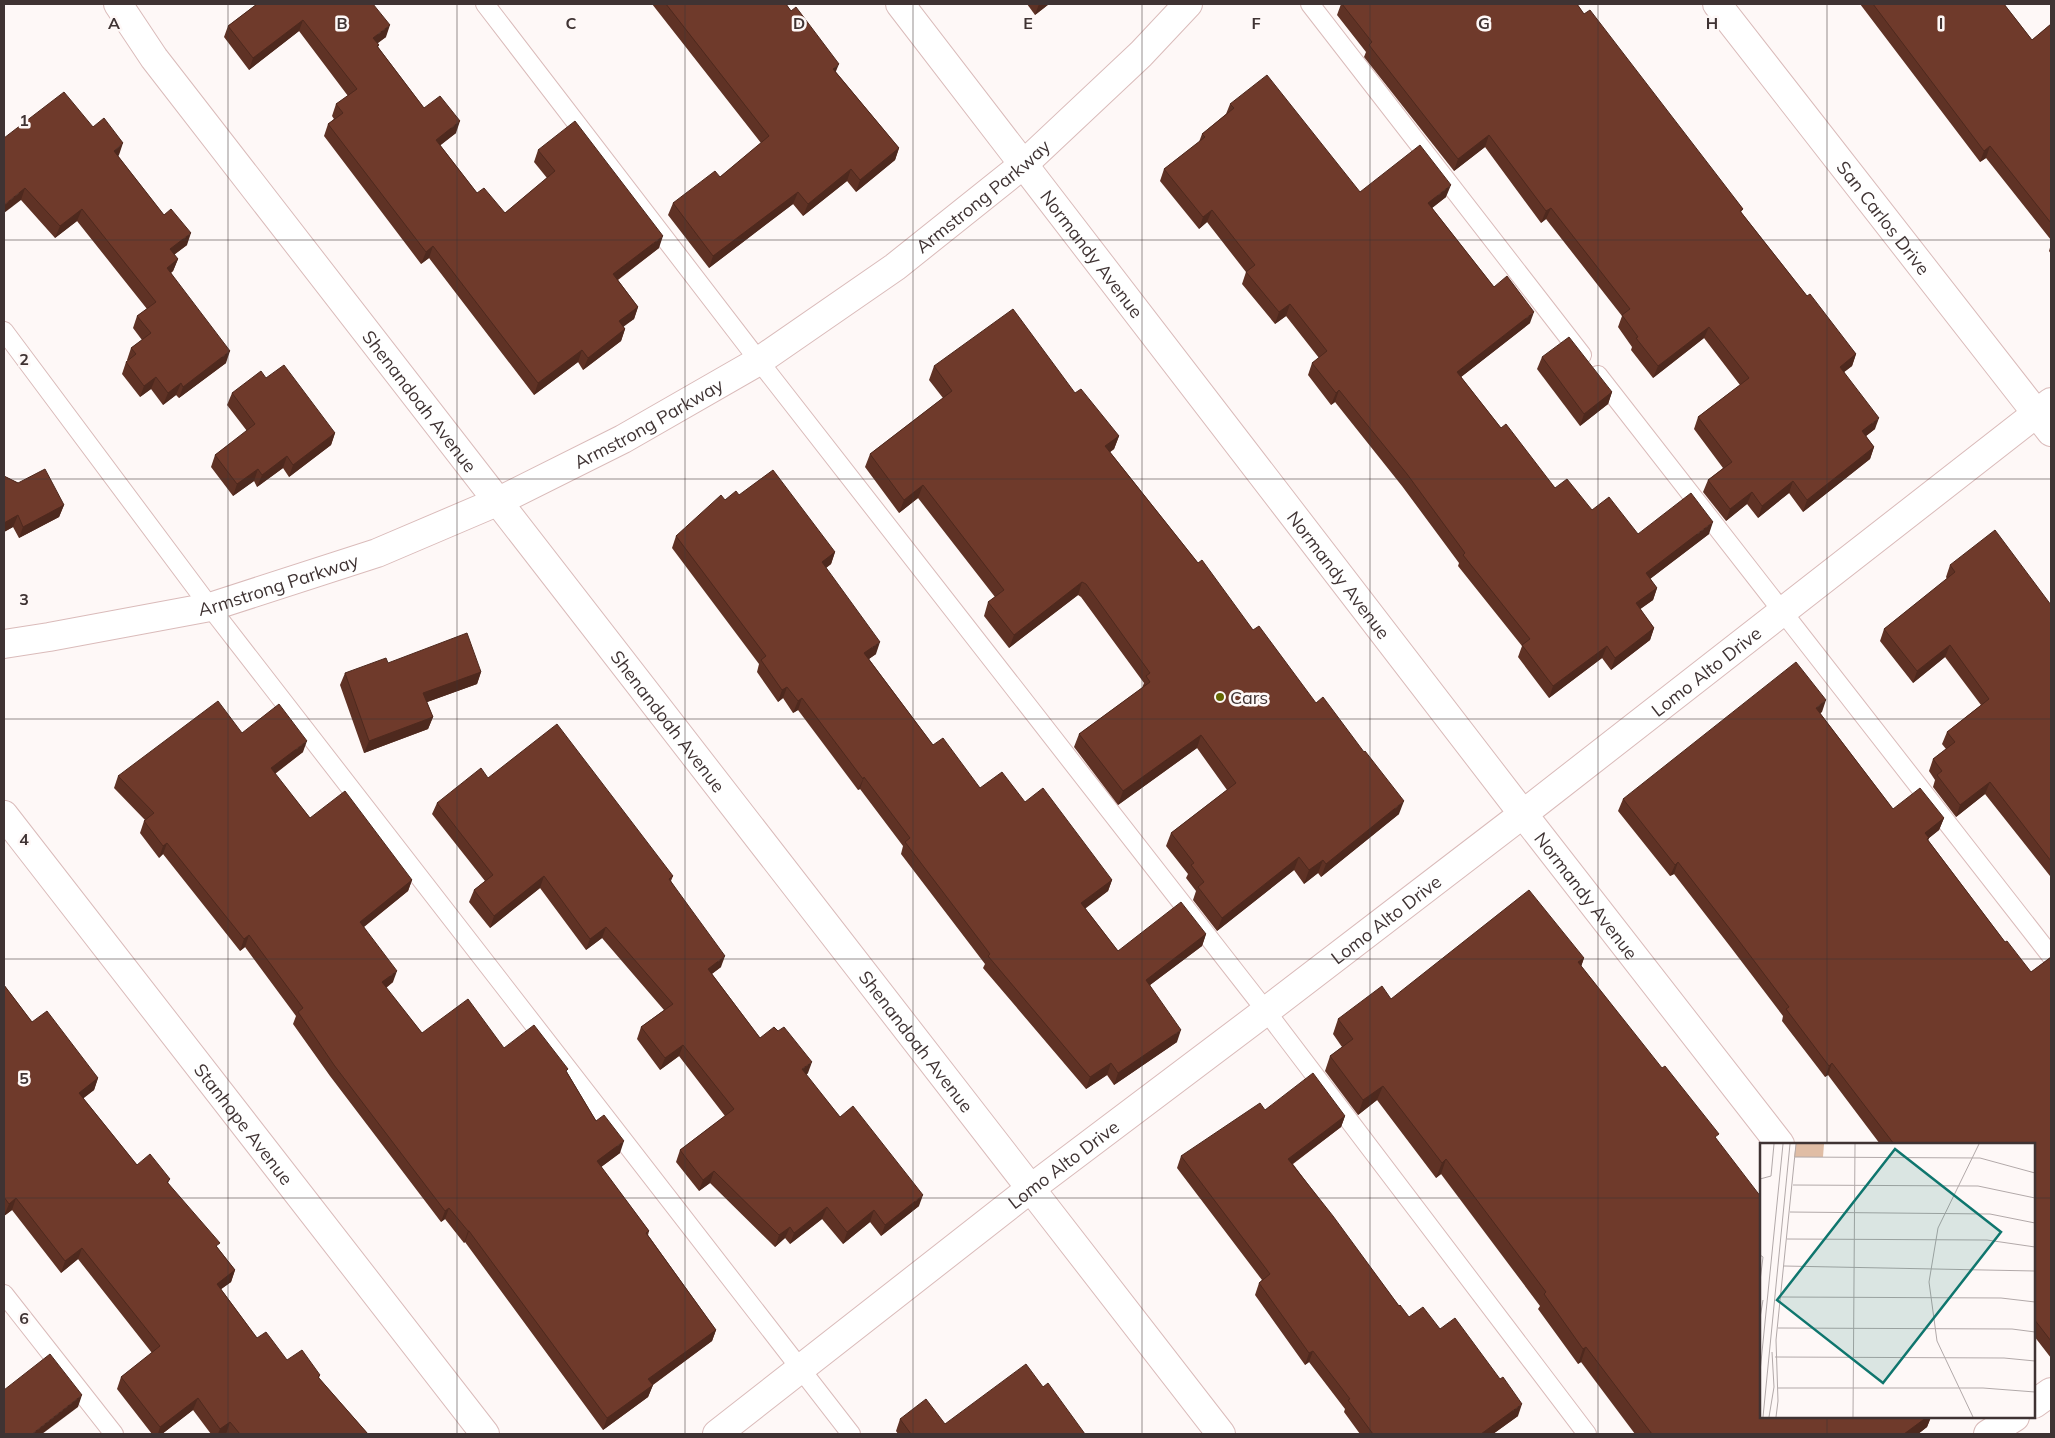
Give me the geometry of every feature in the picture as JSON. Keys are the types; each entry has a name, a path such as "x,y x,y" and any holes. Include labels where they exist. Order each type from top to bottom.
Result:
{"street":[{"name":"Shenandoah Avenue","path":"118,4 154,58 1221,1434"},
{"name":"Normandy Avenue","path":"900,4 1523,814 1779,1143"},
{"name":"Armstrong Parkway","path":"4,644 210,606 377,553 499,501 623,439 759,360 895,267 1024,164 1141,54 1188,4"},
{"name":"San Carlos Drive","path":"1718,4 2047,416"},
{"name":"Lomo Alto Drive","path":"717,1434 1030,1189 1266,1011 1782,613 2047,416"},
{"name":"Stanhope Avenue","path":"4,815 485,1434"},
{"path":"2035,1403 2051,1392"}],"lane":[{"path":"485,4 759,360 1266,1011 1587,1434"},
{"path":"1310,4 1782,613 2051,956"},
{"path":"4,331 210,606 851,1434"},
{"path":"4,1294 114,1434"}],"building":[{"path":"257,4 373,4 390,25 373,38 379,45 377,46 424,108 440,96 460,121 436,140 477,193 484,188 505,213 555,171 538,150 575,121 663,236 613,274 638,307 619,321 625,329 588,358 582,350 538,383 433,246 426,252 328,124 343,113 336,104 357,89 303,20 253,58 228,26"},
{"path":"666,4 786,4 791,11 796,7 839,64 833,69 899,148 860,180 851,169 808,204 798,192 713,256 673,203 715,171 720,177 769,136"},
{"path":"1342,4 1577,4 1584,14 1590,10 1743,209 1740,211 1807,296 1810,294 1856,354 1840,367 1879,418 1862,431 1874,447 1807,500 1793,481 1762,506 1752,492 1730,509 1708,480 1732,462 1698,417 1749,378 1709,327 1658,366 1636,338 1638,337 1622,315 1630,309 1551,208 1546,211 1489,135 1458,159 1369,45 1372,42"},
{"path":"1873,4 2004,4 2032,40 2051,24 2051,223 1990,146 1984,151"},
{"path":"1267,75 1360,192 1420,145 1451,185 1428,203 1494,287 1507,276 1534,312 1457,372 1501,428 1506,424 1555,488 1567,479 1592,510 1609,497 1638,534 1691,493 1713,522 1646,573 1657,588 1636,603 1654,628 1615,658 1607,646 1553,686 1522,645 1530,639 1463,555 1465,553 1407,474 1339,390 1336,393 1312,363 1327,351 1290,304 1279,312 1246,272 1255,265 1212,210 1203,217 1164,169 1205,137 1202,134 1234,108 1230,104"},
{"path":"64,92 93,127 104,118 123,143 114,151 164,215 171,209 191,233 170,249 178,259 167,268 230,351 183,387 181,383 168,393 156,377 144,386 126,362 136,354 131,348 151,333 137,316 156,302 82,209 60,226 25,188 4,205 4,138"},
{"path":"1013,309 1075,393 1081,389 1119,436 1105,446 1198,563 1202,560 1253,630 1259,626 1316,703 1323,697 1404,801 1326,864 1323,860 1309,870 1299,857 1222,918 1198,887 1204,882 1191,865 1194,863 1171,833 1236,783 1201,735 1123,791 1079,734 1150,682 1146,676 1150,673 1086,584 1082,582 1014,635 988,602 1004,590 923,485 904,500 870,454 952,391 934,366"},
{"path":"1569,337 1612,392 1584,414 1542,357"},
{"path":"284,365 335,433 293,465 287,456 262,475 258,469 237,484 215,455 255,424 232,393 261,371 266,378"},
{"path":"45,469 64,505 23,527 18,515 4,523 4,476 18,483"},
{"path":"773,470 835,552 822,562 880,642 864,653 933,745 943,738 980,788 1002,772 1025,802 1043,788 1112,880 1081,903 1118,951 1181,902 1206,934 1146,980 1181,1030 1118,1073 1111,1063 1090,1077 988,956 990,954 905,842 910,838 802,698 798,701 787,687 782,690 761,660 766,656 676,536 721,495 725,500 736,491 739,495"},
{"path":"1995,530 2051,605 2051,861 1990,782 1960,805 1937,775 1942,771 1933,759 1955,742 1947,732 1989,699 1950,645 1917,671 1884,629 1955,572 1950,565"},
{"path":"467,633 481,672 423,693 433,717 369,741 345,673 386,658 388,663"},
{"path":"1796,662 1826,700 1816,708 1893,809 1920,788 1944,818 1925,833 1929,838 1927,839 2005,942 2007,941 2031,972 2051,957 2051,1341 2035,1320 2035,1143 1893,1143 1832,1063 1829,1066 1786,1009 1789,1007 1678,862 1675,865 1623,799"},
{"path":"218,701 242,733 279,704 307,741 271,768 310,818 345,791 412,880 360,922 397,971 382,982 422,1033 468,999 504,1048 534,1025 568,1069 566,1071 596,1121 604,1115 624,1141 597,1161 649,1231 646,1233 716,1330 648,1379 653,1385 607,1418 469,1231 449,1208 445,1211 334,1065 298,1012 303,1008 249,935 244,939 167,843 163,846 144,821 154,813 118,776"},
{"path":"557,724 673,876 669,879 725,956 708,969 760,1038 774,1027 778,1031 784,1027 812,1062 802,1069 840,1117 853,1106 923,1195 885,1225 874,1210 847,1232 827,1207 794,1233 790,1227 779,1235 714,1171 703,1180 680,1150 734,1109 683,1045 665,1058 641,1027 673,1004 606,927 590,939 544,876 494,916 474,890 493,875 437,803 481,768 488,778"},
{"path":"1529,890 1584,958 1578,962 1662,1068 1665,1066 1719,1134 1715,1137 1760,1196 1760,1418 1926,1418 1904,1434 1652,1434 1586,1347 1583,1349 1544,1294 1546,1292 1446,1159 1442,1163 1383,1086 1363,1100 1330,1056 1353,1039 1338,1019 1382,986 1391,999"},
{"path":"4,985 32,1022 47,1011 98,1078 79,1093 137,1165 150,1154 170,1179 167,1182 220,1243 216,1246 235,1270 217,1284 257,1338 266,1332 287,1360 302,1350 320,1375 318,1377 368,1434 240,1434 230,1422 220,1429 198,1398 160,1427 121,1377 160,1346 82,1248 65,1261 16,1198 9,1204 4,1197"},
{"path":"1313,1073 1345,1116 1288,1159 1409,1317 1423,1307 1440,1329 1455,1318 1500,1379 1503,1377 1522,1404 1481,1434 1373,1434 1348,1400 1350,1399 1313,1351 1309,1353 1259,1283 1270,1274 1181,1156 1260,1103 1265,1110"},
{"path":"50,1354 82,1395 32,1434 4,1434 4,1390"},
{"path":"1026,1364 1043,1387 1048,1383 1085,1434 911,1434 900,1419 926,1399 945,1424"}],"place":[{"name":"Cars","path":"1220,697"}]}
